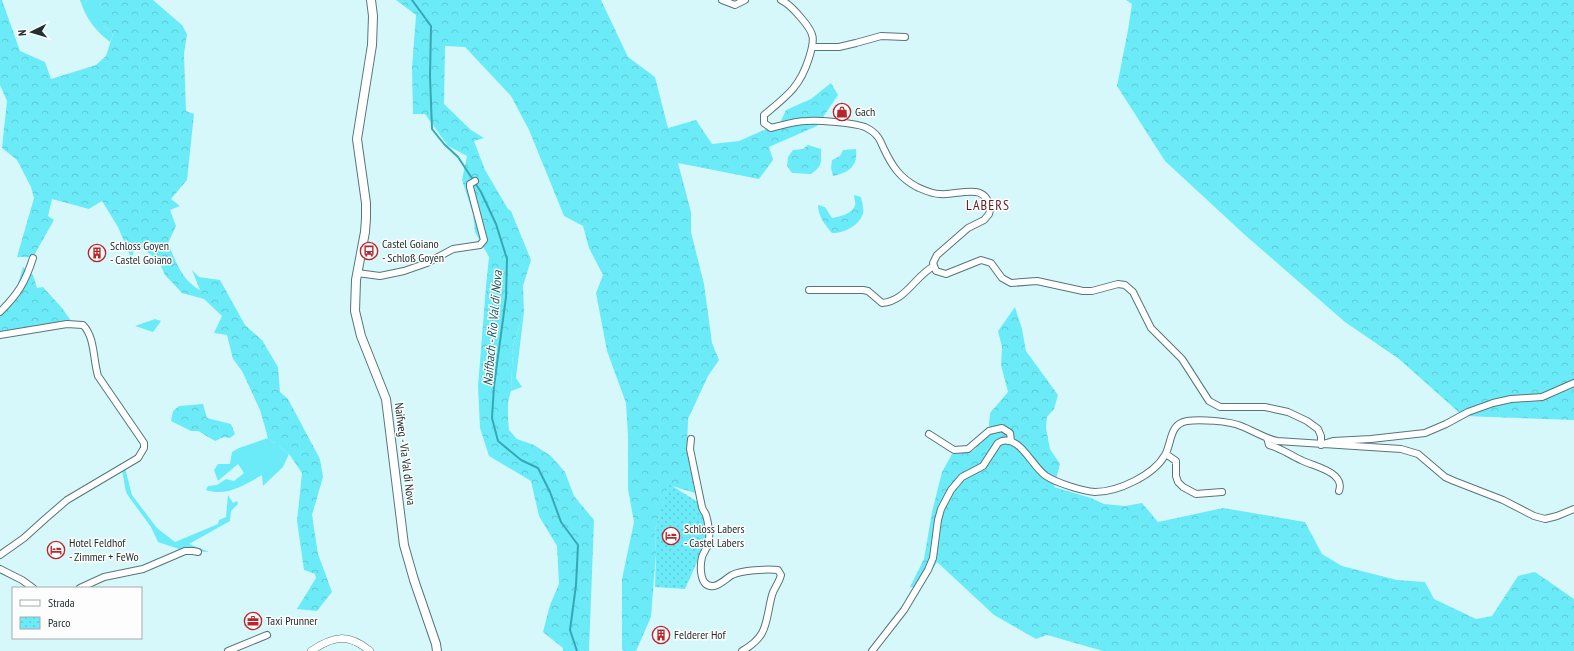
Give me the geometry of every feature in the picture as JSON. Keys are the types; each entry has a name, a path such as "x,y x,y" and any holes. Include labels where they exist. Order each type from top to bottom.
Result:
{"main road":[{"name":"Naifweg - Via Val di Nova","path":"371,0 373,16 372,45 358,139 366,203 366,218 365,232 357,273 354,303 357,324 386,399 404,545 437,651"}],"street":[{"path":"722,0 735,5 745,0"},
{"path":"781,0 794,9 810,28 813,38 812,47 801,79 788,95 764,114 764,123 771,128 795,122 808,121 865,127 877,135 896,171 910,183 926,191 941,194 976,191 983,195 988,202 990,210 989,214 984,220 968,228 936,255 933,263 936,271 946,274 981,260 991,263 1002,278 1011,283 1038,281 1083,291 1092,291 1118,284 1125,285 1133,292 1151,328 1182,359 1209,401 1220,407 1265,407 1288,412 1307,421 1318,430 1321,436 1321,445"},
{"path":"812,47 838,47 881,36 906,37"},
{"path":"357,273 380,276 404,271 427,263 454,249 480,245 484,240 470,188 473,182"},
{"path":"0,312 15,297 27,278 33,258"},
{"path":"809,290 868,291 882,303 894,299 905,292 926,270 934,266"},
{"path":"0,335 67,324 83,325 88,329 91,337 98,376 144,443 144,448 138,458 67,500 24,538 0,555"},
{"path":"1321,445 1333,441 1361,440 1396,435 1418,434 1437,429 1468,412 1492,403 1511,399 1542,397 1574,383"},
{"path":"872,651 904,610 928,570 933,558 941,509 951,490 962,477 983,466 992,449 998,443 1005,440 1011,441 1017,445 1038,470 1054,480 1093,492 1108,491 1128,484 1151,470 1166,454 1172,433 1179,425 1186,421 1234,424 1241,425 1266,438 1291,443 1401,449 1418,454 1445,476 1454,481 1503,500 1534,516 1545,519 1574,509"},
{"path":"929,434 954,450 968,449 988,431 1002,428 1010,433 1011,441"},
{"path":"1266,438 1269,445 1332,473 1339,481 1339,491"},
{"path":"691,439 690,449 709,535 709,540 702,558 702,580 708,585 715,586 734,574 744,572 771,569 778,570 781,575 774,589 765,628 757,641 742,651"},
{"path":"1166,454 1176,461 1176,476 1178,482 1183,487 1196,494 1222,492"},
{"path":"82,587 104,577 143,569 185,551 198,552"},
{"path":"0,569 22,580 32,587"},
{"path":"228,651 267,635"},
{"path":"311,651 327,641 341,638 353,640 370,651"}],"green space":[{"path":"0,0 2,0 20,51 45,62 51,79 96,65 106,56 113,34 103,25 103,9 99,3 91,6 86,0 153,0 182,25 187,34 184,54 186,111 194,114 187,180 171,199 180,206 170,210 176,226 168,243 180,270 188,281 194,286 200,290 192,270 199,277 220,280 245,325 262,340 278,367 280,392 288,399 320,459 323,477 312,515 318,554 332,592 317,611 297,609 316,578 315,574 304,570 297,521 302,473 289,454 268,438 260,410 242,371 233,359 227,335 214,333 222,316 204,299 182,293 165,275 158,260 135,243 132,260 118,227 102,201 89,209 52,199 48,216 54,220 33,257 17,257 34,198 31,187 17,160 2,148 7,101 0,85"},
{"path":"80,0 86,0 87,3 99,3 103,9 103,25 113,34 110,42 92,24 85,13"},
{"path":"396,0 601,0 628,57 655,77 668,128 696,120 712,144 739,141 780,123 786,110 811,99 831,83 838,95 817,126 769,147 773,160 759,179 678,163 691,212 691,232 704,284 712,343 719,360 708,376 688,419 687,448 695,493 669,485 655,530 656,553 651,617 636,651 623,651 622,649 622,579 634,522 628,489 628,436 626,403 607,351 596,293 603,275 589,248 583,226 564,216 529,130 511,96 465,47 445,46 444,104 471,130 484,138 474,141 485,170 508,209 511,211 531,260 523,286 524,312 513,346 511,391 508,402 509,430 517,439 534,445 551,456 565,472 574,496 594,520 589,651 563,651 563,648 543,632 550,605 559,584 557,546 539,516 531,481 489,456 480,428 478,386 489,257 475,232 473,214 462,180 467,156 448,146 425,114 413,114 412,68 416,15"},
{"path":"1126,0 1574,0 1574,420 1463,416 1399,359 1345,322 1245,235 1165,161 1117,86 1132,4"},
{"path":"808,145 821,149 821,161 818,169 811,174 792,173 787,166 788,157 793,150 803,149"},
{"path":"856,149 856,160 851,168 844,173 833,176 831,168 832,160 840,156 843,150"},
{"path":"854,195 861,197 863,214 860,220 849,229 832,233 824,224 818,209 818,205 825,207 832,218 838,217 846,214 854,208"},
{"path":"23,267 33,275 37,288 43,287 62,308 74,325 0,337 0,309 15,294"},
{"path":"1015,307 1022,329 1026,351 1058,395 1054,409 1047,417 1046,428 1050,449 1060,464 1054,487 1091,498 1104,504 1125,506 1142,503 1158,522 1223,508 1305,522 1322,554 1342,566 1397,580 1425,582 1434,599 1476,619 1492,616 1518,576 1535,572 1574,599 1574,651 1103,651 1047,635 1036,639 994,615 937,562 921,588 910,587 924,559 932,512 942,472 952,454 973,451 988,435 990,413 1008,392 1001,365 1002,347 998,331"},
{"path":"524,312 516,378 522,387 511,391 513,346"},
{"path":"155,319 161,321 153,332 135,326"},
{"path":"203,404 207,418 231,424 235,434 230,438 224,437 215,441 198,431 191,431 171,421 173,411 179,406"},
{"path":"268,438 289,454 283,467 263,486 262,475 236,489 221,492 206,490 208,486 217,485 226,479 234,481 244,473 238,464 218,481 214,470 218,464 230,464 232,452"},
{"path":"125,468 132,495 157,528 175,542 218,524 219,520 226,517 228,495 233,503 237,501 238,504 231,511 230,521 189,544 209,552 185,551 158,542 151,527 126,492 122,470"},
{"path":"669,484 706,507 704,525 707,540 685,589 655,587 655,530"}],"waterway":[{"name":"Naifbach - Rio Val di Nova","path":"412,0 431,26 430,76 432,129 444,144 458,157 481,192 496,224 507,259 506,297 494,386 492,418 498,441 521,460 538,468 550,492 561,522 578,545 576,585 570,630 577,651"}],"place":[{"name":"Gach","path":"842,112"},
{"name":"Castel Goiano - Schloß Goyen","path":"369,251"},
{"name":"Schloss Goyen - Castel Goiano","path":"97,253"},
{"name":"Schloss Labers - Castel Labers","path":"671,536"},
{"name":"Hotel Feldhof - Zimmer + FeWo","path":"56,550"},
{"name":"Taxi Prunner","path":"253,621"},
{"name":"Felderer Hof","path":"661,635"}],"district":[{"name":"LABERS","path":"988,205"}]}
